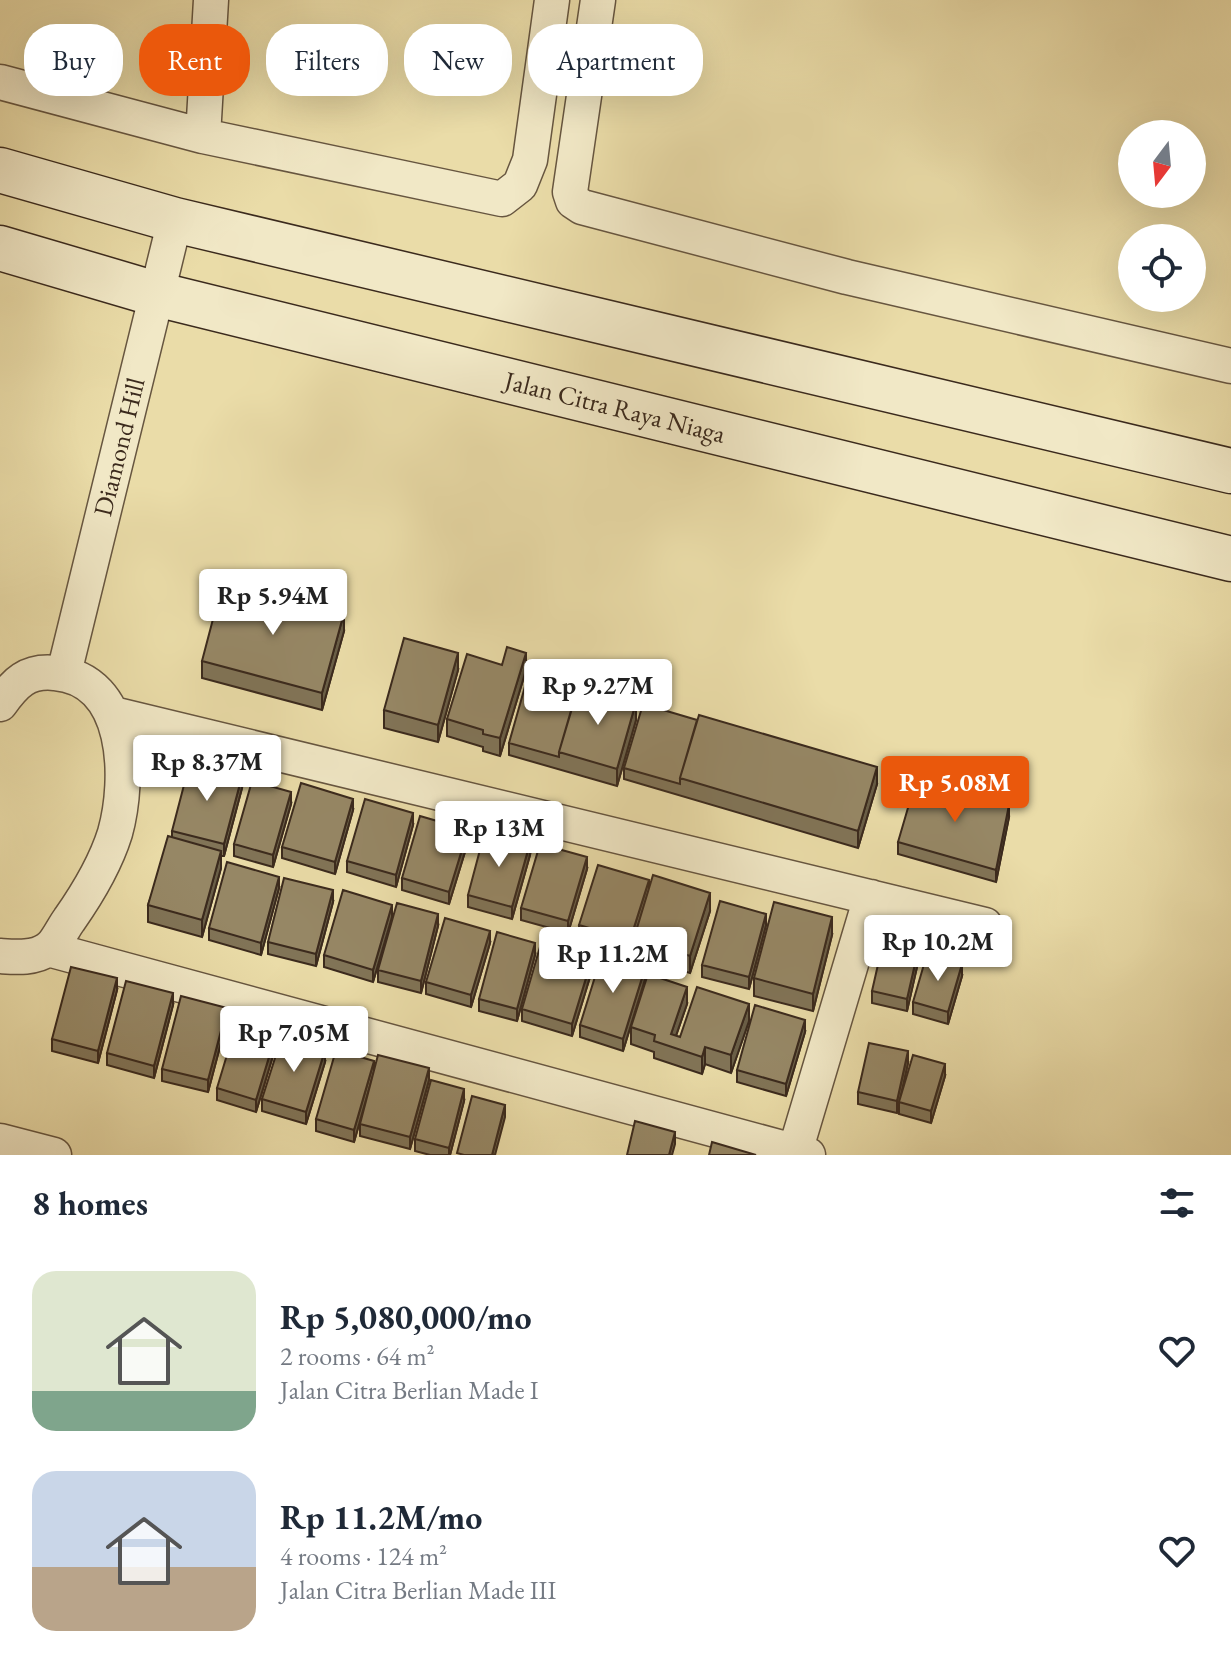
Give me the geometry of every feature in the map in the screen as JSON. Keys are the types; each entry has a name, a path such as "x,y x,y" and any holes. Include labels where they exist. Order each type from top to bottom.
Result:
{"street":[{"path":"203,136 211,0"},
{"path":"0,82 203,136 502,199 520,185 530,160 552,0"},
{"path":"598,0 570,192 573,201 582,207 847,277 1231,366"},
{"path":"0,170 175,220 1231,471"},
{"name":"Diamond Hill","path":"64,673 175,220"},
{"name":"Jalan Citra Raya Niaga","path":"0,248 156,294 1231,559"},
{"path":"5,689 30,676 47,672 64,673 85,681 101,695 113,714 121,753 122,793 115,832 101,869 48,949"},
{"path":"113,714 985,925"},
{"path":"0,956 22,958 48,949 799,1154 871,897"},
{"path":"0,1141 54,1155"}],"building":[{"path":"223,581 344,613 322,693 202,661"},
{"path":"404,638 458,653 438,725 384,710"},
{"path":"507,647 526,653 500,738 447,719 467,654 502,665"},
{"path":"528,676 577,690 559,757 509,743"},
{"path":"579,685 636,702 617,769 559,752"},
{"path":"643,704 697,720 680,784 624,768"},
{"path":"699,715 877,767 858,831 680,778"},
{"path":"190,762 242,776 224,844 172,831"},
{"path":"917,777 1009,805 996,870 898,842"},
{"path":"252,781 291,792 273,855 234,844"},
{"path":"301,783 353,799 335,862 282,847"},
{"path":"365,799 413,813 396,875 347,861"},
{"path":"420,816 468,830 449,892 402,878"},
{"path":"485,831 530,843 512,907 468,895"},
{"path":"168,836 221,851 202,920 148,905"},
{"path":"540,844 587,857 568,921 521,908"},
{"path":"227,862 279,877 261,943 209,928"},
{"path":"598,865 649,880 630,940 579,925"},
{"path":"653,875 710,893 690,956 634,938"},
{"path":"284,878 333,890 316,954 268,942"},
{"path":"343,890 392,905 373,970 324,955"},
{"path":"720,901 766,914 749,977 702,965"},
{"path":"774,902 832,917 813,994 754,978"},
{"path":"397,903 438,914 421,981 378,970"},
{"path":"445,918 490,931 471,995 426,982"},
{"path":"497,932 535,943 517,1009 479,999"},
{"path":"542,940 593,955 572,1024 522,1009"},
{"path":"882,947 917,955 907,999 872,991"},
{"path":"603,951 646,965 623,1039 580,1025"},
{"path":"927,954 962,964 948,1012 913,1002"},
{"path":"71,967 117,978 98,1051 52,1039"},
{"path":"648,974 687,987 671,1034 680,1037 697,987 749,1004 731,1055 705,1047 702,1057 654,1041 655,1035 631,1027"},
{"path":"126,981 173,993 154,1066 107,1053"},
{"path":"181,996 227,1008 208,1080 162,1069"},
{"path":"755,1005 805,1020 786,1084 737,1070"},
{"path":"236,1025 275,1037 256,1100 217,1088"},
{"path":"282,1036 325,1050 306,1112 262,1099"},
{"path":"869,1043 908,1051 897,1101 858,1092"},
{"path":"336,1050 374,1061 354,1130 316,1119"},
{"path":"378,1055 429,1068 410,1137 360,1124"},
{"path":"913,1055 945,1064 931,1111 899,1102"},
{"path":"431,1080 464,1089 449,1148 415,1139"},
{"path":"472,1096 505,1105 492,1155 457,1153"},
{"path":"635,1121 675,1132 669,1155 627,1155"},
{"path":"712,1142 756,1155 709,1155"}]}
